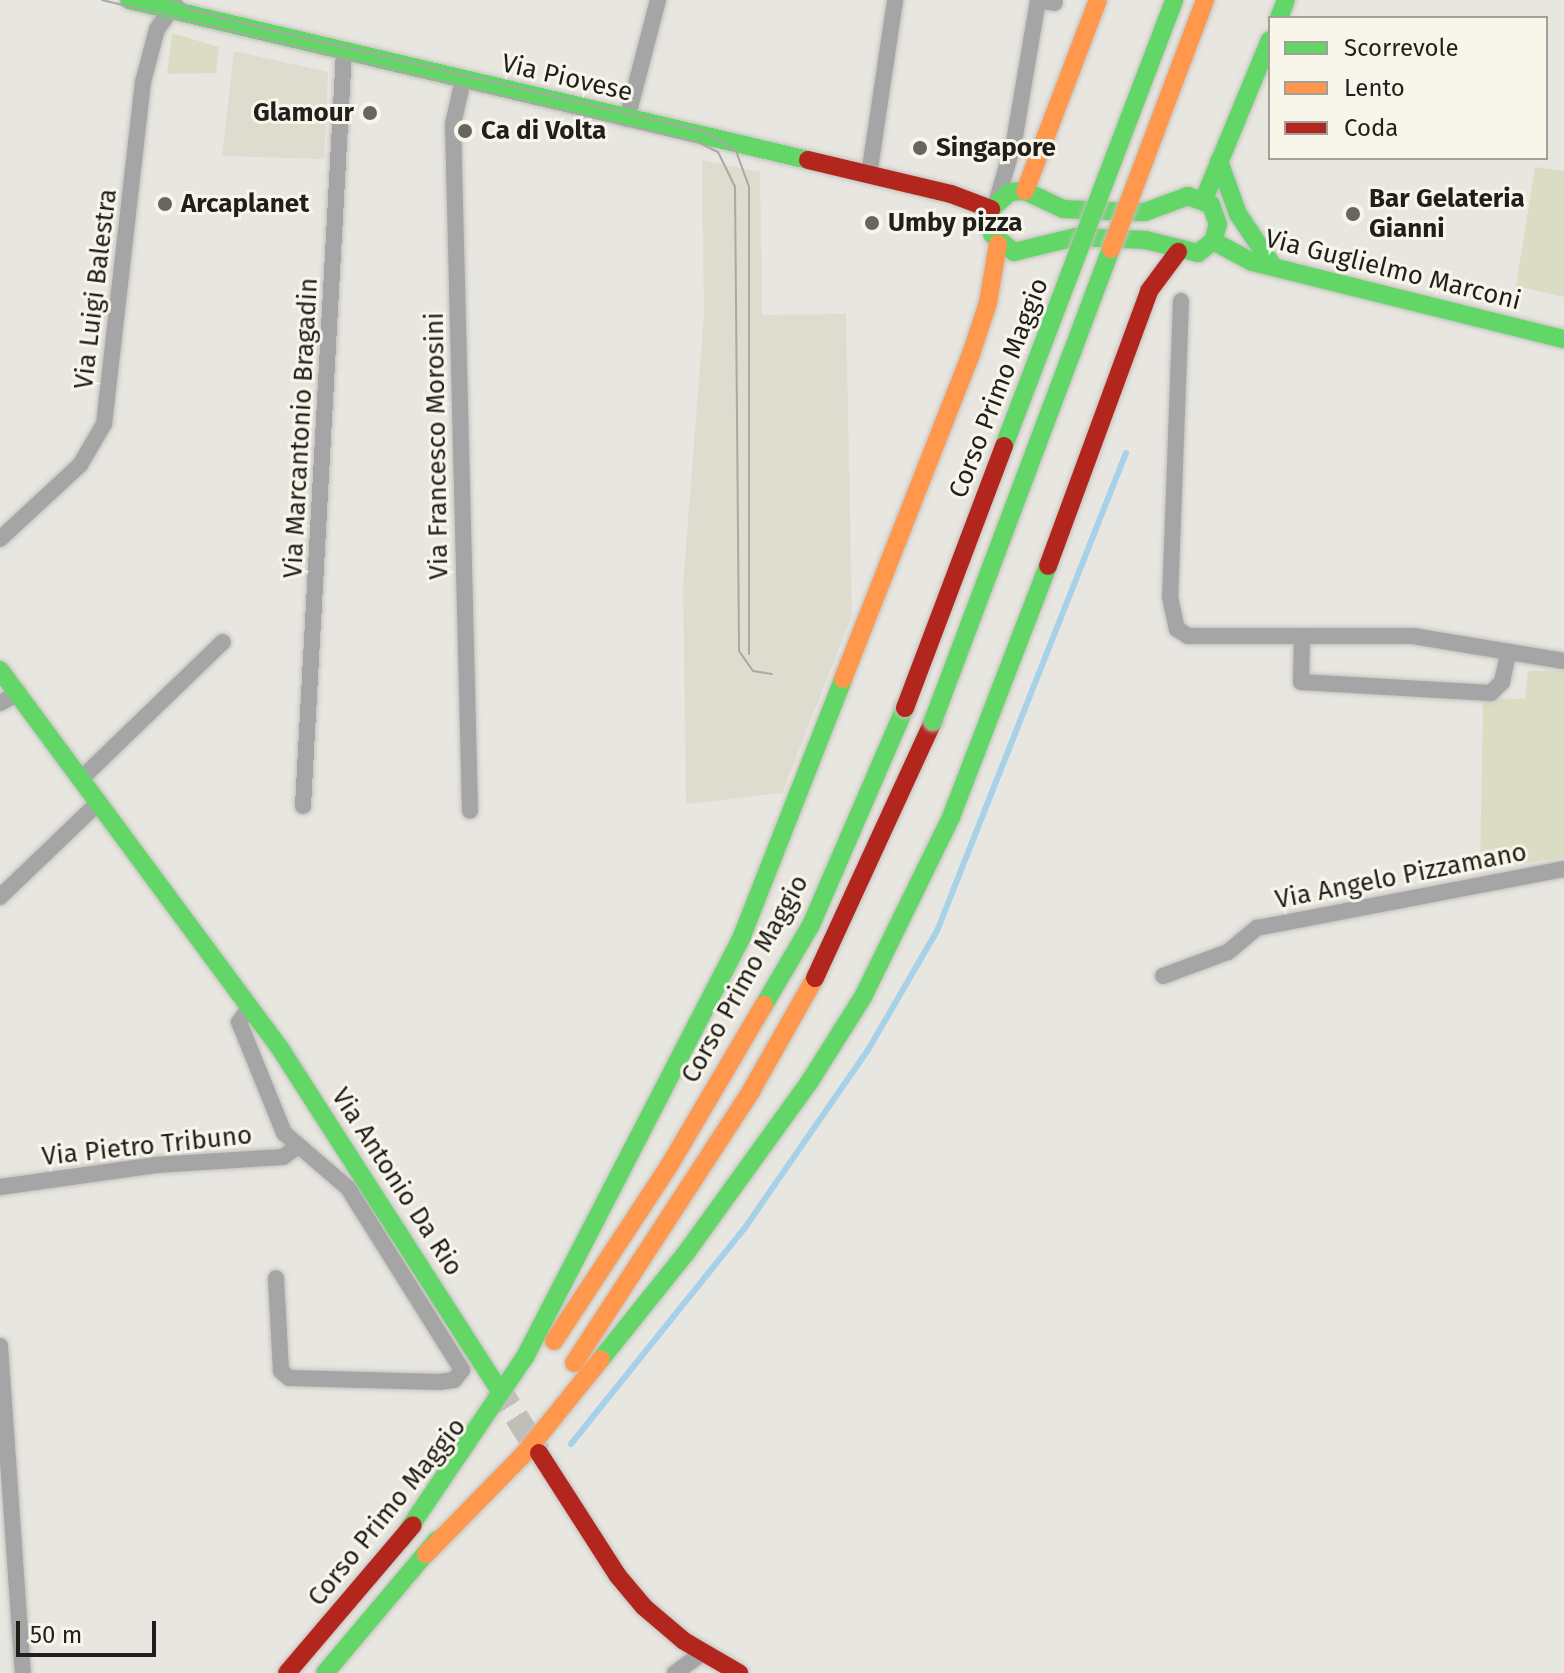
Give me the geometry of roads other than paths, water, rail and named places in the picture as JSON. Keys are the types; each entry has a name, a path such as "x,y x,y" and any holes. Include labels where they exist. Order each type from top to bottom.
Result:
{"main road":[{"name":"Via Piovese","path":"129,0 174,6 344,52 994,204"},
{"path":"401,1540 525,1357 730,962 971,354 991,291 998,244 994,204 1025,191 1098,0"},
{"name":"Corso Primo Maggio","path":"287,1673 401,1540 532,1374 635,1219 811,925 905,708 1174,0"},
{"path":"325,1673 426,1554 607,1316 751,1091 835,942 933,721 1205,0"},
{"path":"1204,199 1268,45"},
{"path":"1219,161 1238,214 1271,263"},
{"path":"1025,191 1054,207 1075,210 1145,212 1177,198 1204,199"},
{"path":"998,244 1014,252 1076,237 1146,240 1178,252 1198,253 1213,241 1218,224 1204,199"},
{"name":"Via Guglielmo Marconi","path":"1213,241 1252,262 1271,263 1564,339"},
{"path":"426,1554 524,1454 686,1253 810,1081 863,997 951,817 1117,388 1149,291 1178,252"},
{"name":"Via Antonio Da Rio","path":"0,670 250,1007 497,1386"},
{"path":"539,1453 618,1576 644,1607 703,1653 739,1673"}],"street":[{"path":"869,175 895,0"},
{"path":"994,204 1014,142 1038,0 1055,3"},
{"name":"Via Luigi Balestra","path":"0,539 80,465 104,424 143,82 157,29 174,6"},
{"path":"627,119 656,6"},
{"name":"Via Marcantonio Bragadin","path":"303,806 344,52"},
{"name":"Via Francesco Morosini","path":"463,80 453,124 470,811"},
{"path":"1181,301 1172,617 1188,636 1413,636 1564,661"},
{"path":"1302,638 1301,682 1491,693 1502,682 1508,654"},
{"path":"81,779 223,642"},
{"path":"0,703 18,693"},
{"path":"0,897 99,802"},
{"name":"Via Angelo Pizzamano","path":"1163,976 1228,952 1257,928 1564,869"},
{"name":"Via Antonio Da Rio","path":"250,1007 239,1022 265,1096 297,1147 348,1188 462,1370 454,1380 440,1382 289,1378 281,1371 276,1278"},
{"name":"Via Pietro Tribuno","path":"0,1187 156,1165 283,1157 297,1147"},
{"path":"0,1346 23,1673"},
{"path":"675,1673 703,1653"}],"waterway":[{"path":"571,1444 744,1229 868,1050 937,931 1126,453"}],"tunnel":[{"path":"497,1386 539,1453"}],"tram line":[{"path":"102,0 700,143 718,152 735,187 739,651 753,671 772,674"},
{"path":"180,0 189,9 242,23 703,131 736,151 749,187 749,654"}],"place":[{"name":"Glamour","path":"370,113"},
{"name":"Ca di Volta","path":"465,131"},
{"name":"Singapore","path":"920,148"},
{"name":"Arcaplanet","path":"165,204"},
{"name":"Bar Gelateria Gianni","path":"1353,214"},
{"name":"Umby pizza","path":"872,223"}]}
